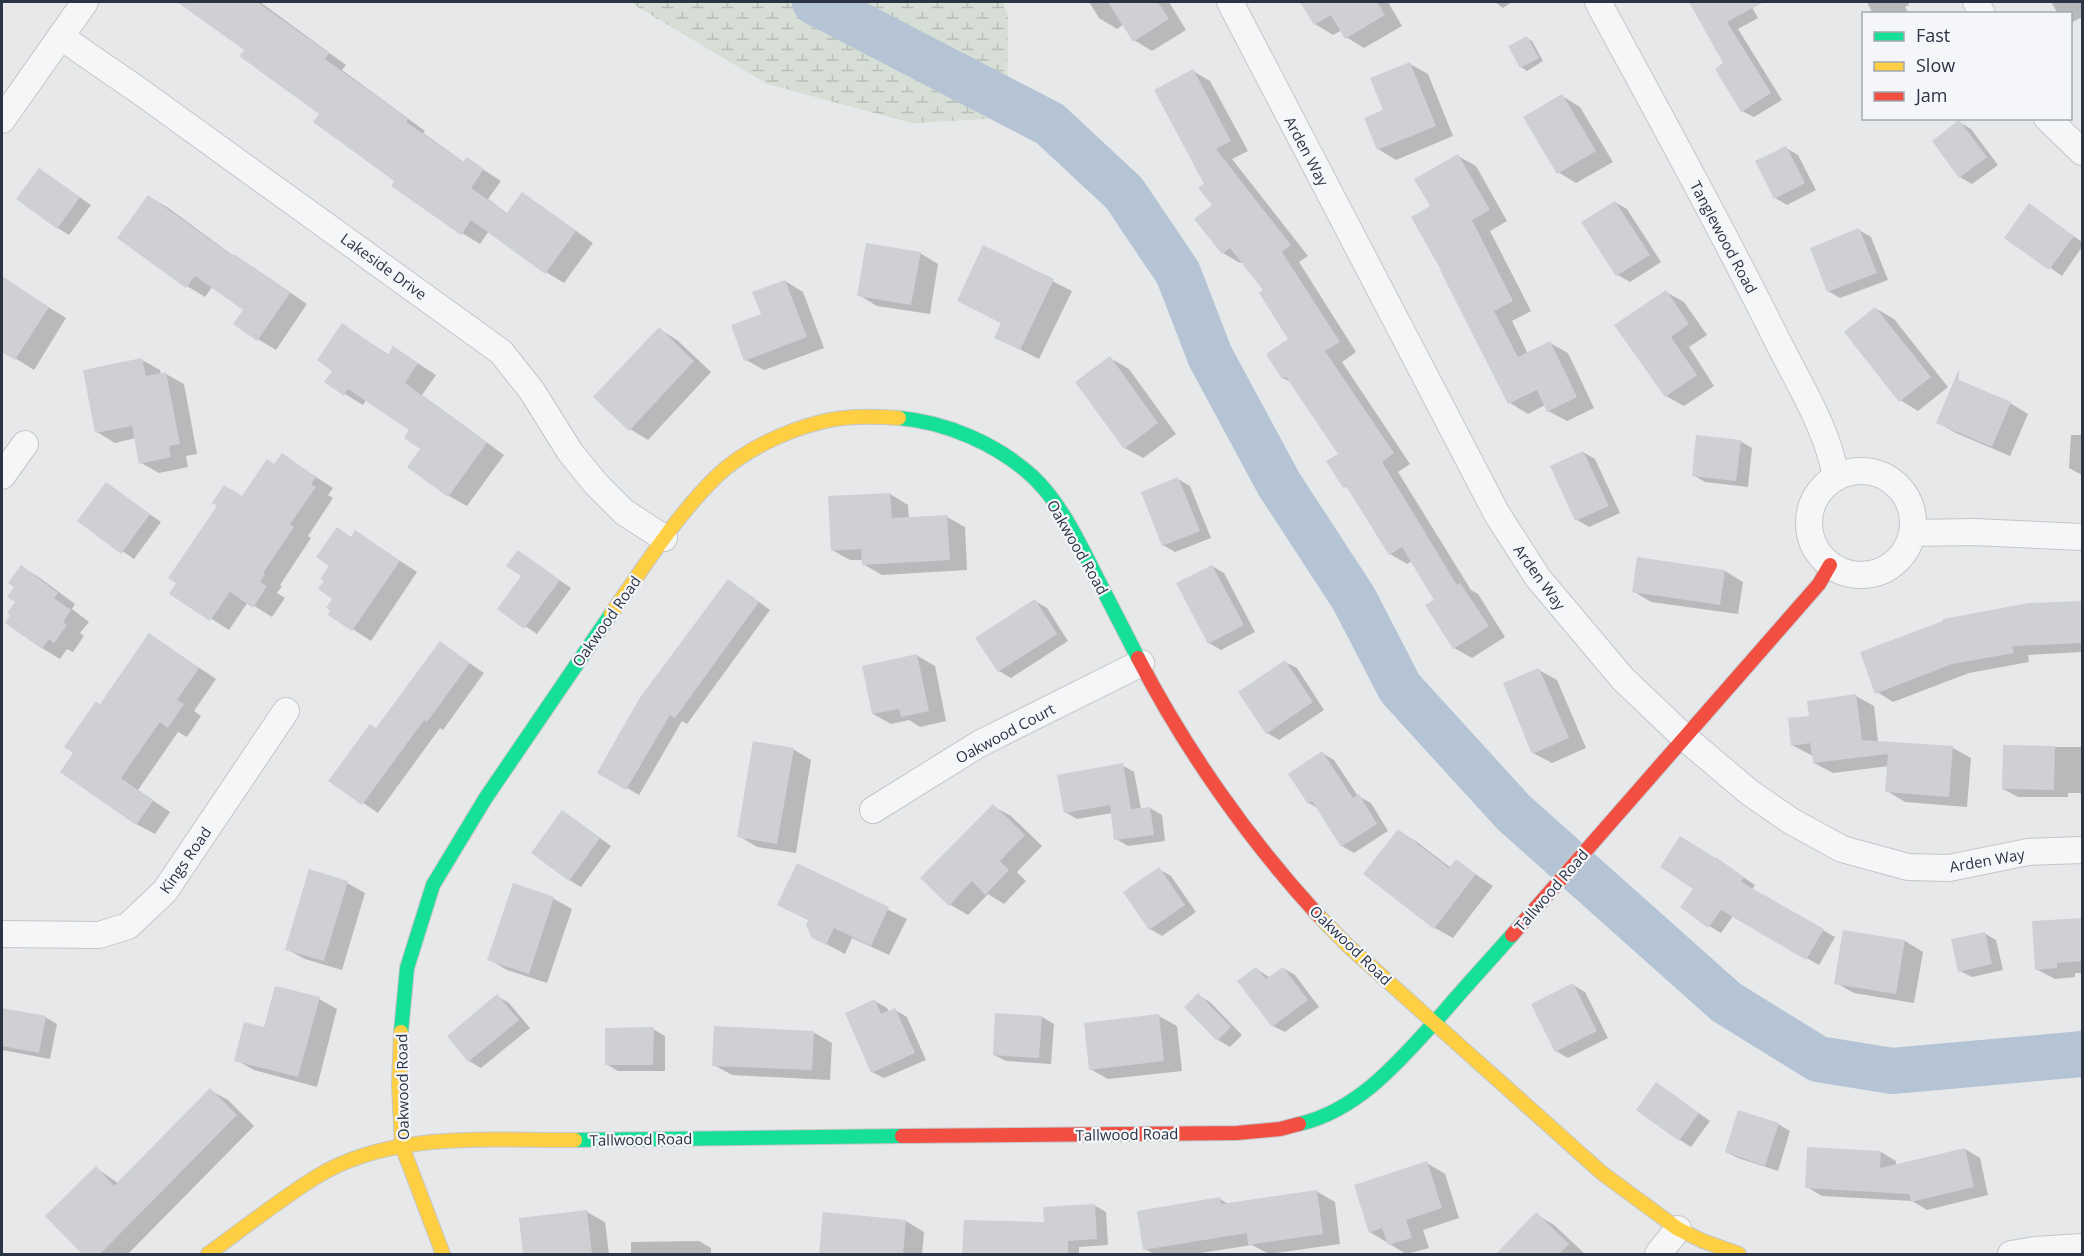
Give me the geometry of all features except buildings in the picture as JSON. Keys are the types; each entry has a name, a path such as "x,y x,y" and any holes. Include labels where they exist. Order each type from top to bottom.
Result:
{"street":[{"path":"2,120 85,2"},
{"name":"Arden Way","path":"1230,2 1497,514 1538,578 1623,679 1684,737 1749,792 1791,821 1842,849 1908,867 1949,868 2028,852 2082,850"},
{"name":"Tanglewood Road","path":"1598,2 1740,265 1820,427 1833,461 1836,478"},
{"name":"Lakeside Drive","path":"61,37 501,351 532,391 570,452 596,484 624,512 664,538"},
{"path":"2048,120 2082,152"},
{"name":"Oakwood Road","path":"443,1254 402,1146 399,1085 400,1040 407,968 433,885 485,799 554,696 664,538 718,475 746,454 786,434 823,421 873,416 909,418 953,429 990,446 1032,476 1059,509 1141,663 1210,777 1272,862 1346,944 1602,1173 1678,1229 1739,1254"},
{"path":"2,476 25,444"},
{"path":"1851,472 1868,472 1885,477 1898,487 1907,500 1912,517 1912,533 1906,549 1895,562 1881,571 1863,576 1846,573 1830,565 1818,553 1810,536 1809,519 1813,502 1822,488 1836,478 1851,472"},
{"path":"1912,533 1974,532 2082,537"},
{"name":"Tallwood Road","path":"208,1254 317,1176 364,1155 402,1146 446,1141 1237,1133 1280,1129 1318,1120 1360,1096 1401,1059 1531,914 1819,584 1830,565"},
{"name":"Oakwood Court","path":"873,810 979,744 1141,663"},
{"name":"Kings Road","path":"2,934 99,935 128,926 165,891 286,711"},
{"path":"1658,1254 1678,1229"},
{"path":"2011,1254 2082,1247"}],"green space":[{"path":"632,2 1003,2 1008,16 1007,118 912,123 767,84"}],"waterway":[{"path":"815,2 1050,124 1124,193 1178,273 1210,356 1279,484 1354,599 1400,688 1514,813 1726,1002 1818,1059 1892,1071 2082,1054"}],"traffic: fast":[{"path":"899,418 935,424 970,436 1003,454 1032,476 1050,496 1073,531 1138,658"},
{"path":"401,1032 407,968 433,885 485,799 611,614"},
{"path":"1299,1124 1341,1107 1361,1095 1378,1080 1411,1048 1512,935"},
{"path":"575,1140 902,1136"}],"traffic: slow":[{"path":"611,614 687,508 717,476 740,458 779,436 821,422 850,417 899,418"},
{"path":"1318,915 1346,944 1602,1173 1678,1229 1739,1254"},
{"path":"401,1032 399,1085 402,1146 443,1254"},
{"path":"208,1254 316,1177 345,1162 377,1152 442,1141 575,1140"}],"traffic: jam":[{"path":"1512,935 1819,584 1830,565"},
{"path":"1138,658 1197,760 1267,856 1318,915"},
{"path":"902,1136 1237,1133 1280,1129 1299,1124"}]}
